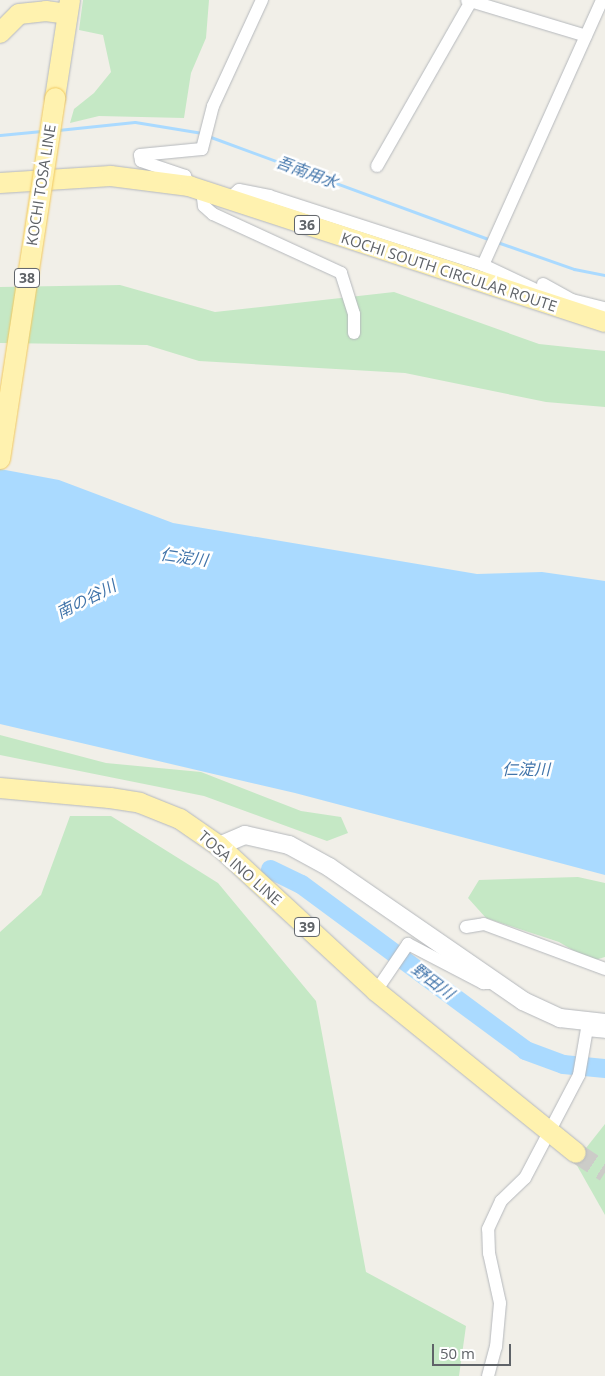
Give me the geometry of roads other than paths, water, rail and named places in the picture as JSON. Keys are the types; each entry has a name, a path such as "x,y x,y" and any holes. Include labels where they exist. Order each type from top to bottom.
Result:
{"main road":[{"path":"0,32 19,14 68,7"},
{"name":"KOCHI TOSA LINE","path":"0,459 68,7"},
{"name":"KOCHI SOUTH CIRCULAR ROUTE","path":"0,183 111,176 195,188 560,310 605,322"},
{"name":"TOSA INO LINE","path":"0,788 140,804 180,819 219,846 376,992 576,1153"}],"street":[{"path":"262,0 209,118 206,144 193,153 140,155 141,161 185,176 195,188 204,206 213,214 341,273 354,314 354,333"},
{"path":"378,166 469,1 586,36"},
{"path":"483,265 488,250 586,36 598,1"},
{"path":"229,199 240,190 269,196 483,265 548,295 560,310"},
{"path":"504,274 546,285 572,300 605,308"},
{"path":"219,846 245,834 289,845 329,867 496,983 546,1012 594,1025 605,1032"},
{"path":"466,927 484,924 605,970"},
{"path":"376,992 399,956 411,944 483,983 496,983"},
{"path":"488,1376 496,1347 500,1303 489,1253 488,1229 501,1201 525,1178 551,1133 579,1075 594,1025"}],"water":[{"path":"0,469 59,480 173,523 477,574 542,572 605,581 605,875 295,793 0,724"}],"waterway":[{"name":"吾南用水","path":"58,130 135,122 202,133"},
{"name":"吾南用水","path":"0,135 42,131"},
{"name":"吾南用水","path":"208,136 491,240"},
{"name":"吾南用水","path":"497,242 574,269 605,275"},
{"name":"野田川","path":"270,869 301,884 525,1050 563,1064 605,1068"}],"tunnel":[{"path":"576,1153 605,1172"}],"water label":[{"name":"仁淀川","path":"184,557"},
{"name":"南の谷川","path":"86,599"},
{"name":"仁淀川","path":"526,769"}]}
